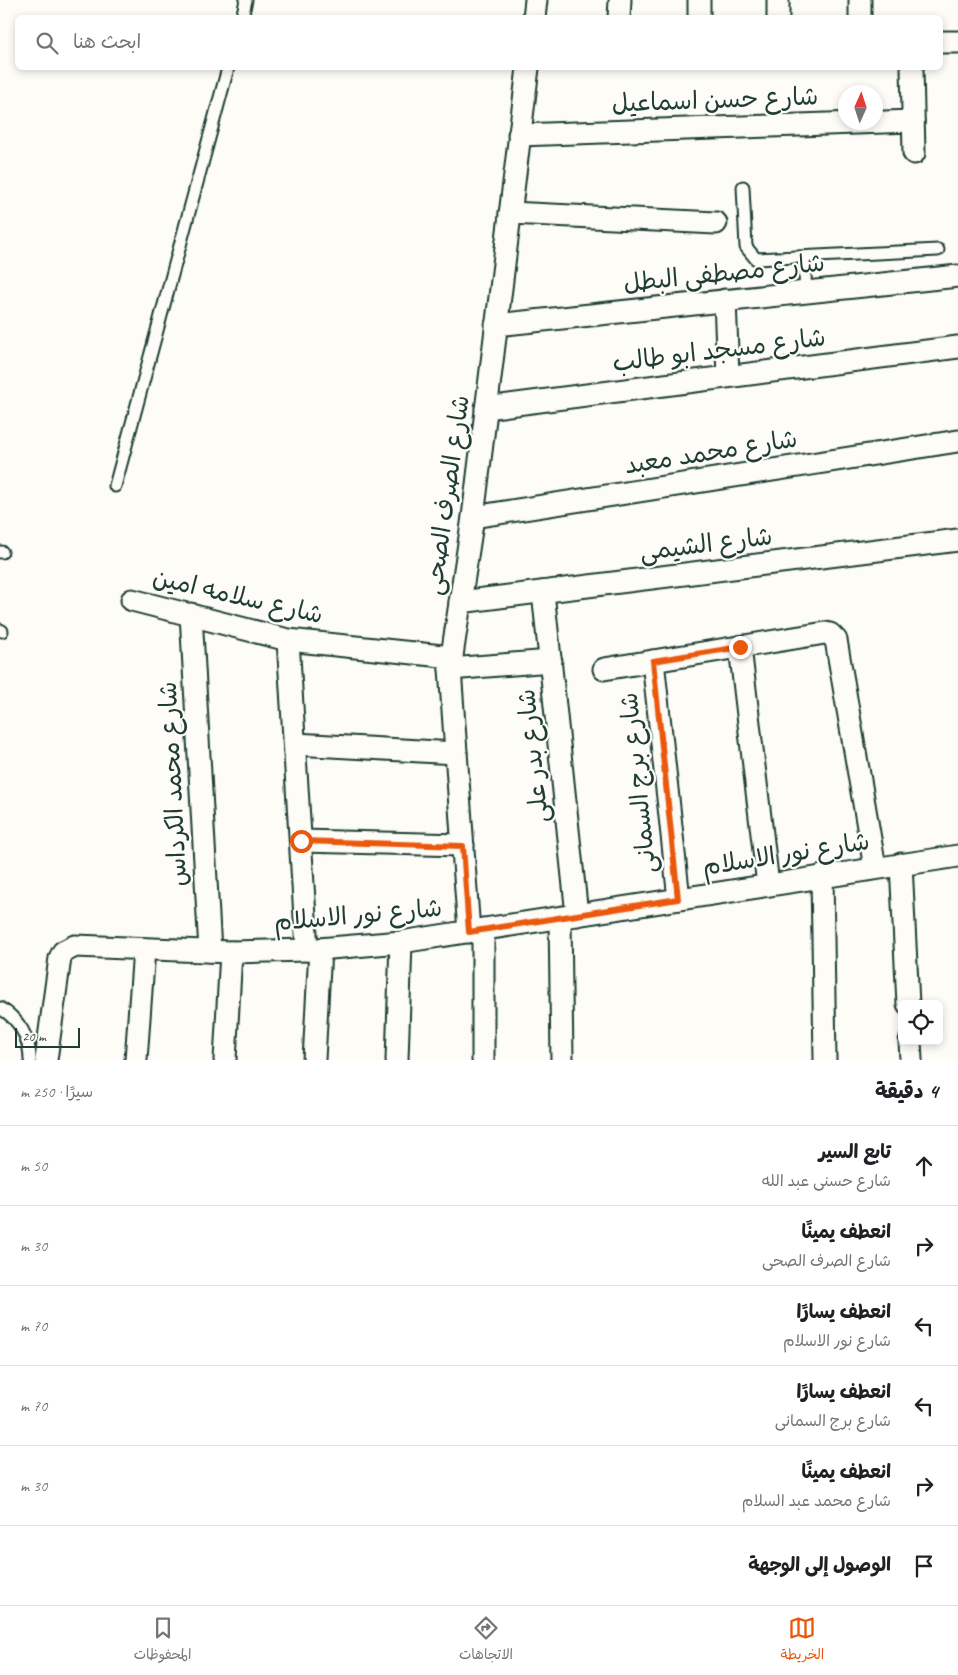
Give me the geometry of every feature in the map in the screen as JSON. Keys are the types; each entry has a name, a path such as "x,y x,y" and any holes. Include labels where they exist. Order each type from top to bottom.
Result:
{"street":[{"path":"534,15 536,0"},
{"path":"619,15 620,0"},
{"path":"699,0 699,15"},
{"path":"778,0 778,15"},
{"path":"860,0 860,15"},
{"path":"943,42 958,42"},
{"name":"شارع الصرف الصحى","path":"483,1060 476,930 463,846 451,663 473,517 528,70"},
{"path":"912,70 914,153"},
{"name":"شارع حسن اسماعيل","path":"519,134 913,121"},
{"path":"510,213 716,223"},
{"name":"شارع مصطفى البطل","path":"496,325 958,276"},
{"path":"725,300 728,376"},
{"name":"شارع مسجد ابو طالب","path":"486,408 958,348"},
{"name":"شارع محمد معبد","path":"473,517 958,441"},
{"name":"شارع الشيمى","path":"460,602 958,540"},
{"name":"شارع بدر على","path":"543,592 551,661 569,916 562,1060"},
{"name":"شارع سلامه امين","path":"132,600 288,640 451,663 551,661"},
{"name":"شارع محمد الكرداس","path":"191,614 220,951 225,1060"},
{"path":"604,669 825,633 830,634 836,640 875,868"},
{"path":"288,640 301,841 314,949 314,1060"},
{"path":"740,647 768,884"},
{"name":"شارع برج السمانى","path":"653,661 678,899"},
{"path":"295,744 456,753"},
{"path":"301,841 463,846"},
{"name":"شارع نور الاسلام","path":"46,1060 60,958 67,949 75,946 220,951 314,949 401,942 958,856"},
{"path":"900,864 908,1000"},
{"path":"822,876 825,1060"},
{"path":"397,1060 401,942"},
{"path":"136,1060 144,949"},
{"path":"910,1045 911,1060"}],"lane":[{"path":"243,15 246,0"},
{"path":"115,486 227,70"},
{"path":"743,187 745,242 748,252 756,259 762,261 938,250"},
{"path":"804,258 806,292"},
{"path":"0,1008 16,1020 23,1030 28,1041 30,1060"}],"route":[{"path":"301,841 463,846 469,932 678,899 653,661 740,647"}]}
